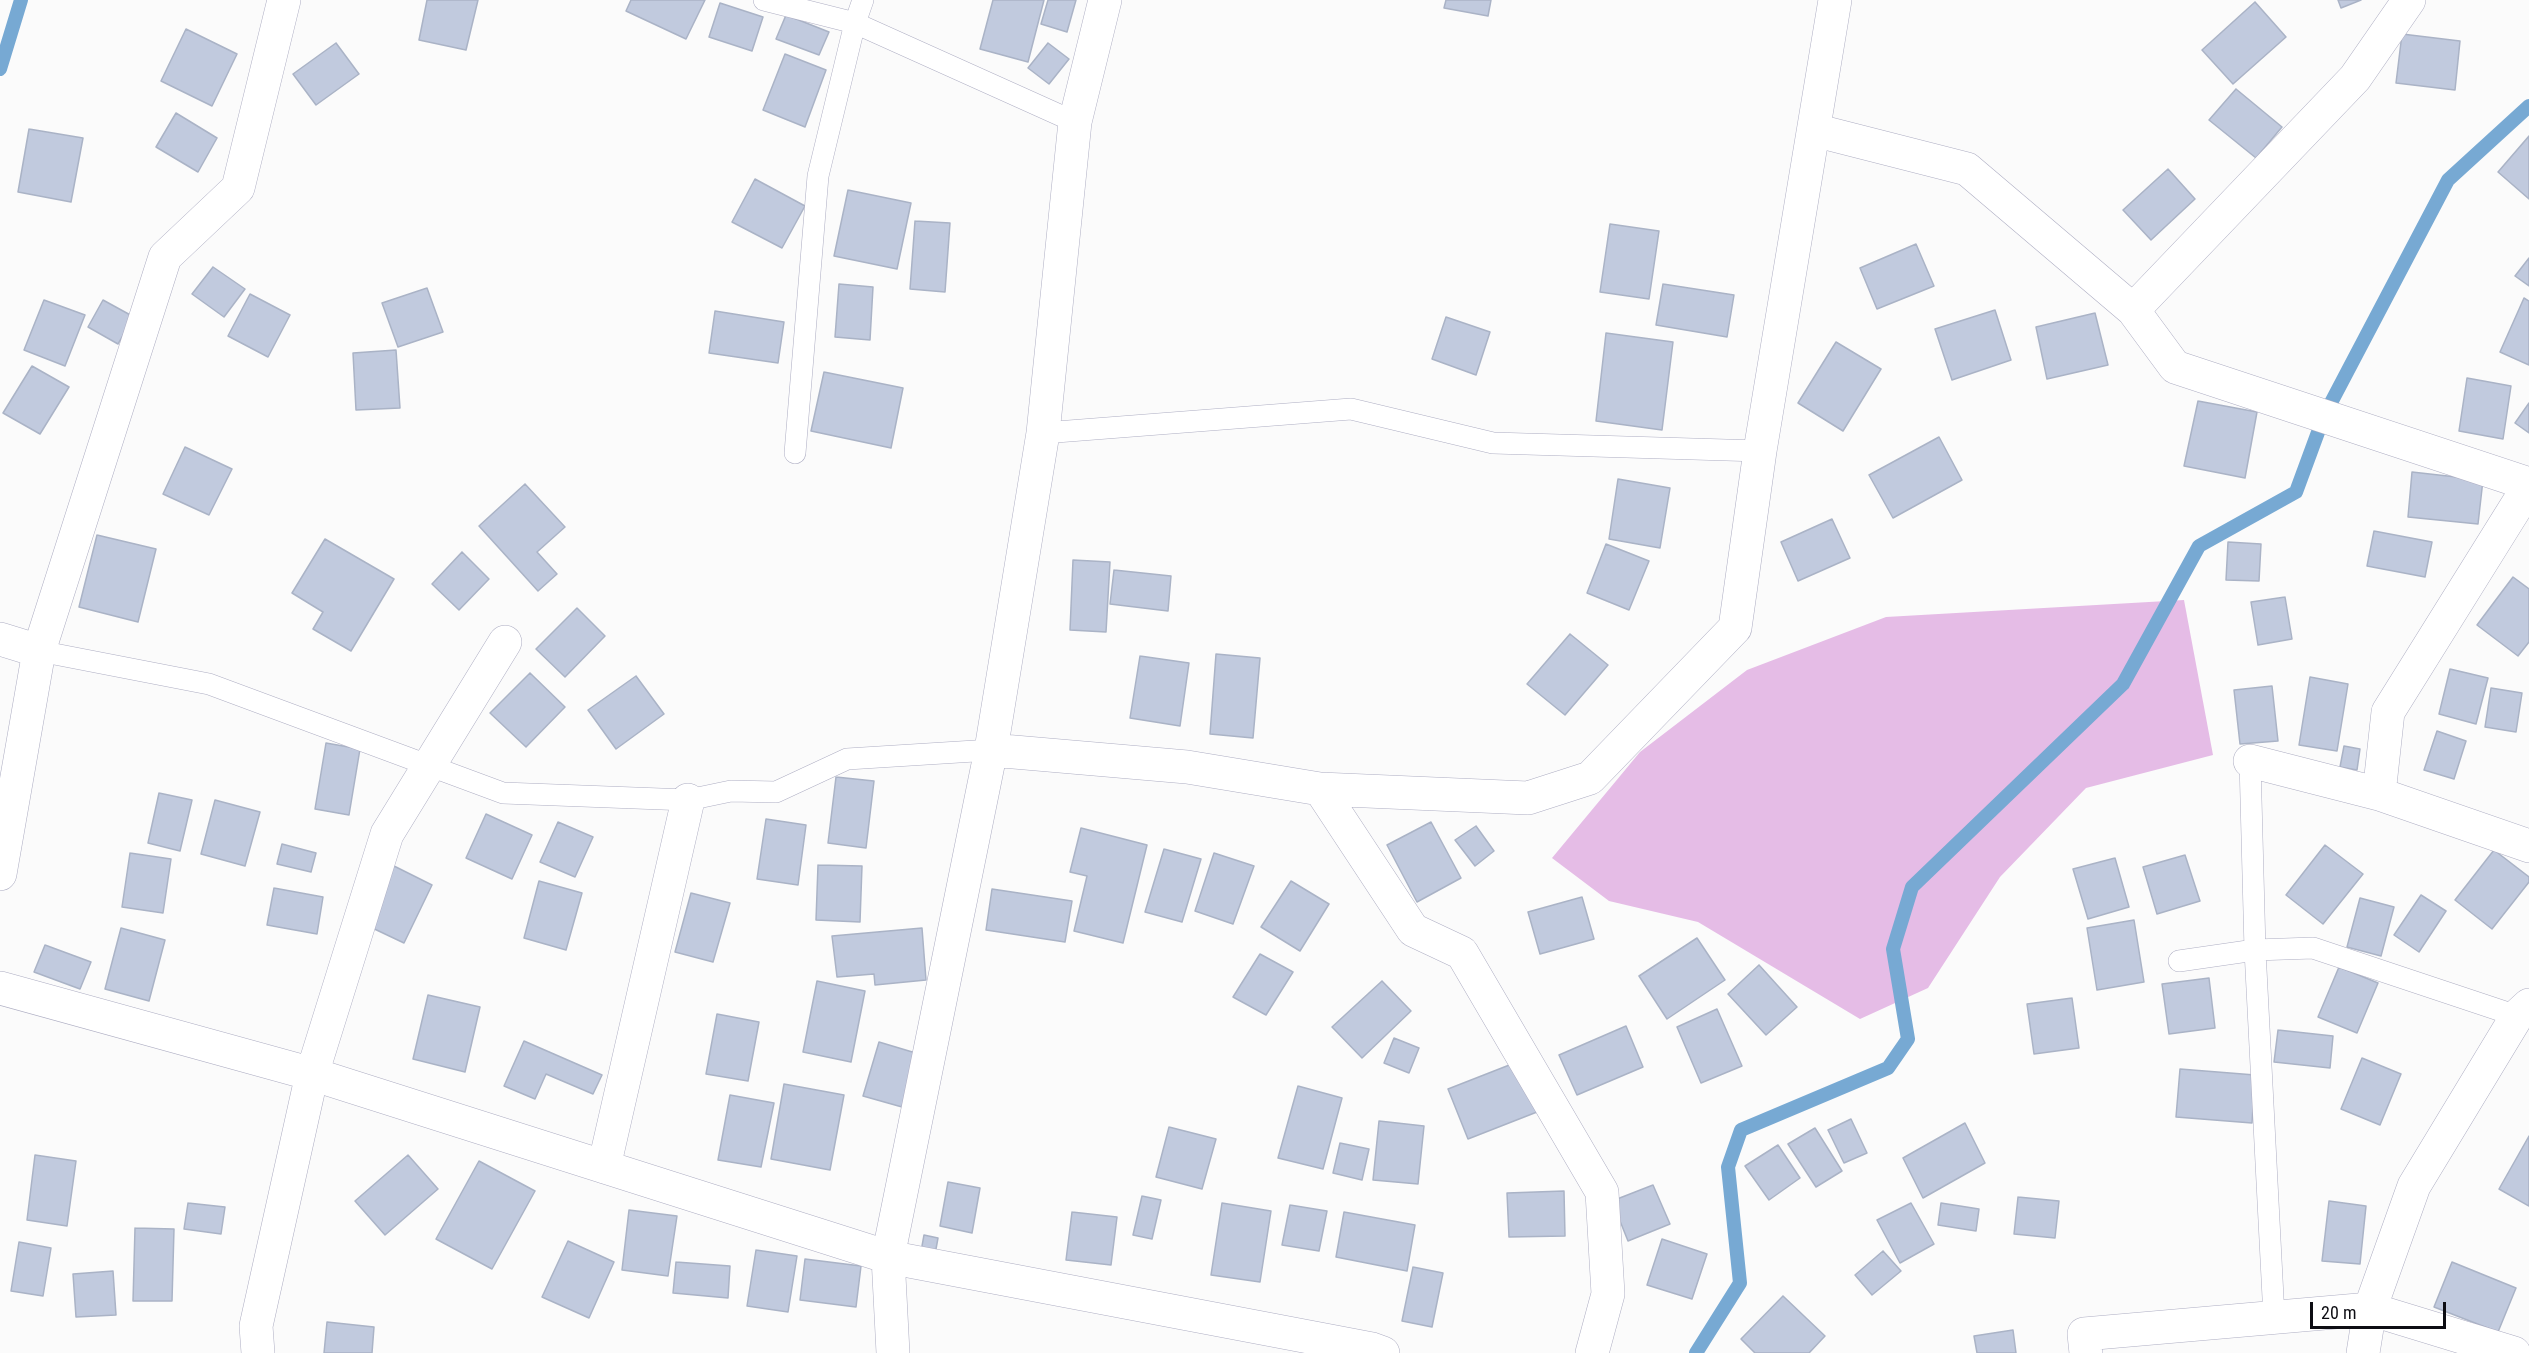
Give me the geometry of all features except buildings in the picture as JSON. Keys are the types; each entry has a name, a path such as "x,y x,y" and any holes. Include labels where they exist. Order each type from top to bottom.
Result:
{"street":[{"path":"0,874 39,651 165,257 238,188 284,0"},
{"path":"893,1353 888,1257 992,750 1044,433 1075,122 1105,0"},
{"path":"992,750 1187,767 1320,789 1528,798 1590,778 1735,628 1760,451 1835,0"},
{"path":"2133,310 2355,78 2409,0"},
{"path":"1814,130 1966,169 2133,310 2175,367 2529,485 2388,712 2379,794"},
{"path":"0,639 39,651"},
{"path":"258,1353 256,1326 312,1074 387,834 505,642"},
{"path":"2250,760 2379,794 2529,846"},
{"path":"1320,789 1413,930 1462,953 1602,1192 1608,1294 1592,1353"},
{"path":"604,1167 688,800"},
{"path":"0,988 312,1074 888,1257 1372,1348 1383,1353"},
{"path":"2363,1353 2370,1309 2414,1186 2523,1010"},
{"path":"2086,1353 2084,1334 2370,1309 2514,1353"}],"lane":[{"path":"764,0 855,23 1075,122"},
{"path":"795,453 818,176 855,23 863,0"},
{"path":"1044,433 1351,409 1493,443 1760,451"},
{"path":"39,651 209,684 503,793 688,800 731,791 776,792 847,759 992,750"},
{"path":"2250,760 2255,950 2274,1317"},
{"path":"2179,961 2255,950 2313,948 2523,1010"}],"shaded area":[{"path":"2184,600 2213,755 2086,788 2000,877 1928,988 1860,1019 1698,922 1609,901 1552,858 1640,752 1747,670 1886,617"}],"waterway":[{"path":"0,69 21,0"},
{"path":"1696,1353 1740,1283 1728,1167 1741,1130 1888,1068 1908,1039 1893,949 1912,887 2123,684 2199,546 2296,492 2324,416 2448,180 2529,106"}]}
